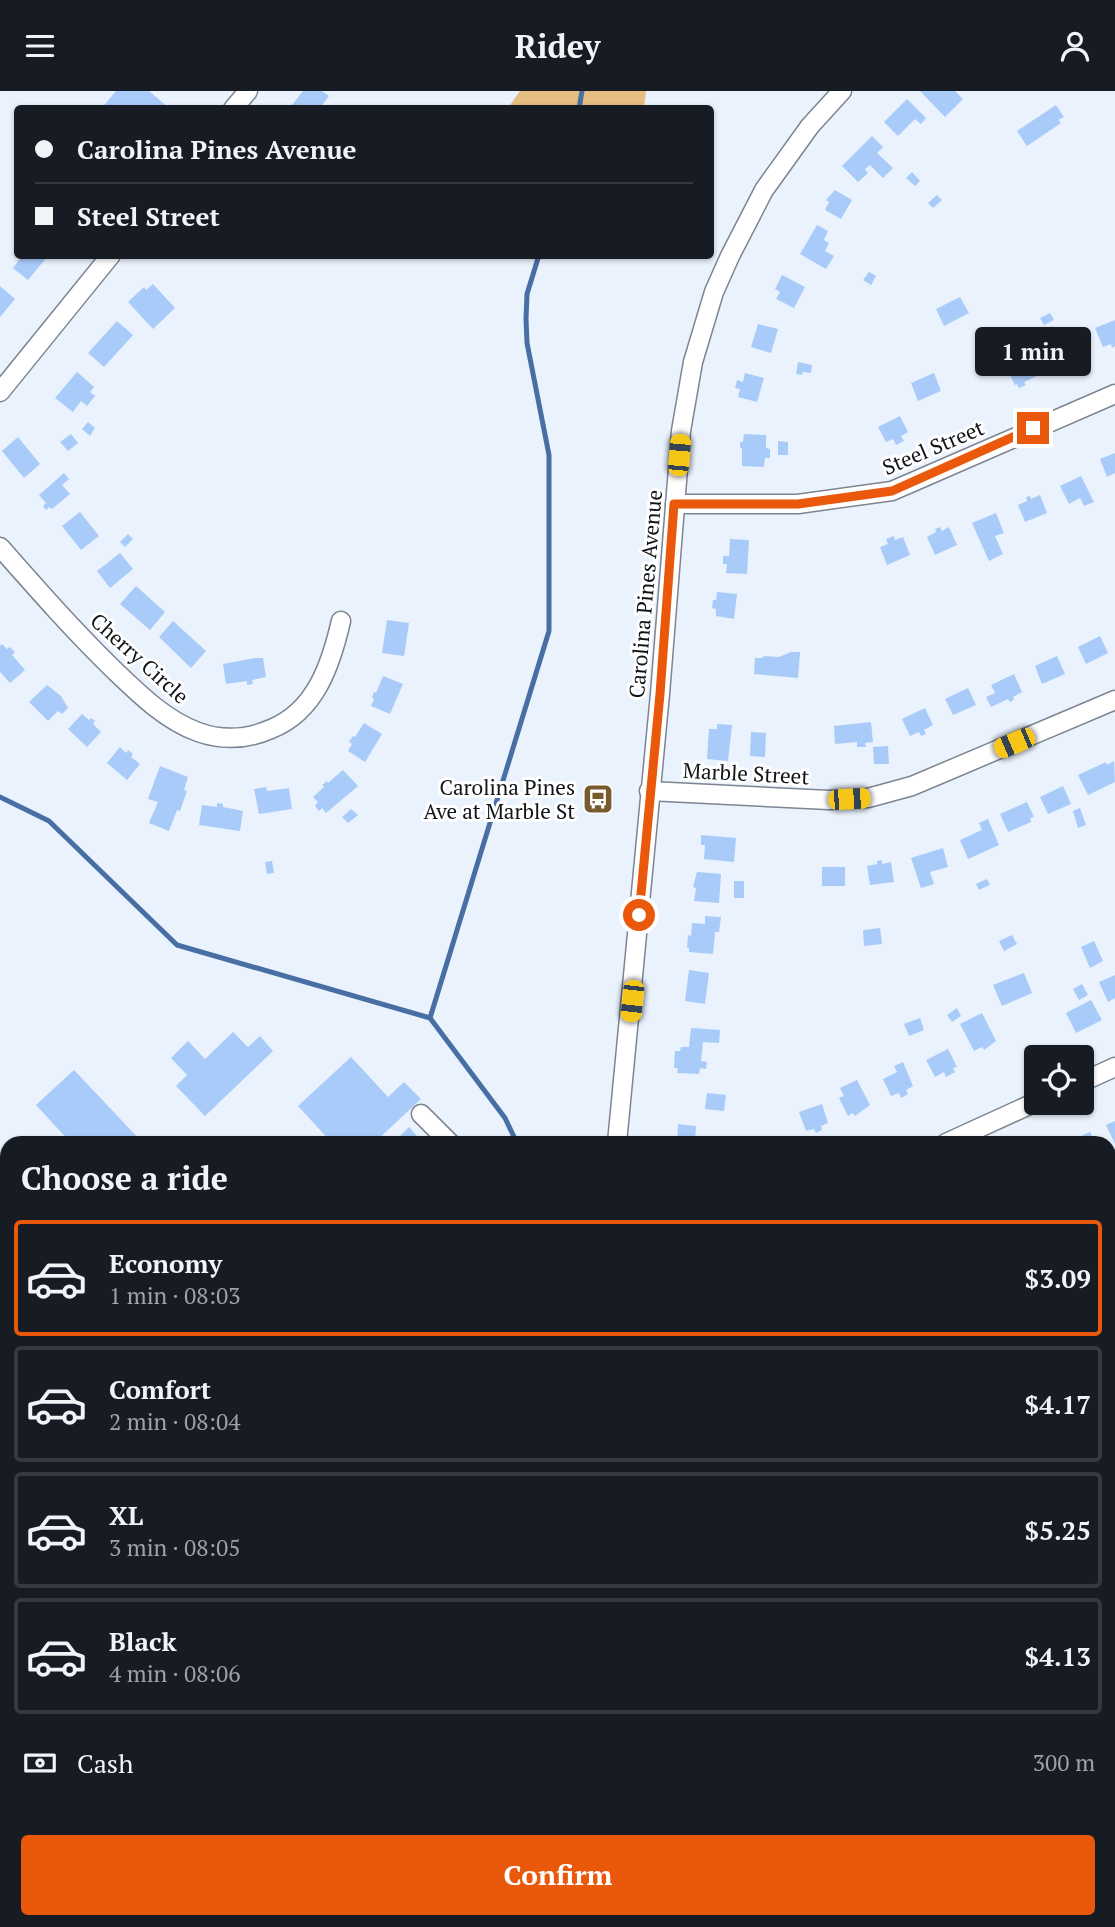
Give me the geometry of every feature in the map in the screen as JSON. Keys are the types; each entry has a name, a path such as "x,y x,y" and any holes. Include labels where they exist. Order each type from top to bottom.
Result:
{"street":[{"path":"236,105 248,91"},
{"name":"Carolina Pines Avenue","path":"618,1136 660,694 674,504 693,362 715,292 764,190 810,126 842,91"},
{"path":"0,392 108,259"},
{"name":"Steel Street","path":"674,504 798,504 892,491 1115,394"},
{"name":"Cherry Circle","path":"0,547 89,645 128,683 176,723 201,733 221,737 250,736 278,726 298,713 321,681 333,655 341,621"},
{"name":"Marble Street","path":"649,791 829,800 868,798 912,786 1115,700"},
{"path":"1094,1077 1115,1067"},
{"path":"961,1136 1024,1107"},
{"path":"421,1114 443,1136"}],"shaded area":[{"path":"520,91 646,91 644,105 510,105"}],"building":[{"path":"116,91 149,91 165,105 104,105"},
{"path":"303,91 322,91 329,96 322,105 292,105"},
{"path":"920,91 955,91 963,99 945,117"},
{"path":"907,99 926,118 921,124 915,119 898,136 884,122"},
{"path":"1056,105 1064,117 1058,120 1061,123 1027,146 1017,131"},
{"path":"872,136 883,147 877,153 893,168 883,178 870,165 865,169 868,173 858,182 842,166"},
{"path":"912,172 920,181 915,186 906,178"},
{"path":"835,190 852,200 841,219 825,210 829,202 826,200"},
{"path":"937,195 942,200 933,208 928,203"},
{"path":"817,225 828,231 824,240 829,243 825,251 834,256 826,269 800,254"},
{"path":"20,259 45,259 28,280 13,268"},
{"path":"869,272 876,276 871,285 863,280"},
{"path":"782,275 805,287 794,308 776,299 780,292 775,289"},
{"path":"153,284 175,308 153,329 128,302 144,287 146,290"},
{"path":"0,286 15,299 0,317"},
{"path":"960,297 969,313 944,326 936,309"},
{"path":"1050,313 1054,320 1044,325 1040,318"},
{"path":"1115,320 1115,346 1112,348 1111,344 1103,347 1095,328"},
{"path":"117,321 133,335 104,367 88,353"},
{"path":"758,324 778,329 771,353 751,347"},
{"path":"1053,326 1062,344 1083,336 1091,352 1073,360 1074,364 1069,366 1067,362 1058,366 1042,332"},
{"path":"1031,357 1039,375 1024,382 1026,385 1019,388 1006,368"},
{"path":"798,362 812,365 811,373 796,374"},
{"path":"77,372 94,387 90,392 95,396 87,406 81,401 73,412 55,398"},
{"path":"745,373 764,378 757,402 738,397 740,389 735,388 737,380 743,382"},
{"path":"934,373 941,391 918,401 911,383"},
{"path":"900,416 908,432 901,436 904,441 896,445 893,439 886,442 878,427"},
{"path":"88,422 95,428 90,436 82,429"},
{"path":"71,434 78,443 68,451 60,442"},
{"path":"744,434 766,435 766,448 770,449 770,458 765,458 764,467 742,466 740,442 743,442"},
{"path":"18,437 40,464 24,478 2,451"},
{"path":"778,441 788,442 788,455 778,455"},
{"path":"1115,453 1115,473 1107,477 1100,459"},
{"path":"64,473 69,479 62,485 70,494 52,509 49,507 46,510 43,506 46,503 39,495"},
{"path":"1081,476 1094,502 1084,506 1080,498 1069,504 1060,486"},
{"path":"1040,495 1047,513 1025,522 1018,505 1027,501 1026,497 1030,496 1031,499"},
{"path":"80,512 99,536 81,550 62,526"},
{"path":"996,513 1004,533 995,536 1003,554 989,561 972,523"},
{"path":"940,527 942,531 949,527 957,545 935,555 927,537"},
{"path":"128,534 133,539 125,547 120,542"},
{"path":"894,536 895,540 903,537 910,555 887,565 880,547 888,544 886,539"},
{"path":"730,539 749,540 747,574 726,573 727,564 723,564 723,556 729,556"},
{"path":"120,553 133,569 110,588 97,571"},
{"path":"136,586 165,612 150,630 120,604"},
{"path":"717,592 737,594 734,619 716,616 716,609 712,608"},
{"path":"387,620 409,623 404,656 382,653"},
{"path":"173,621 206,651 191,668 159,637"},
{"path":"1100,636 1108,653 1086,664 1078,647"},
{"path":"2,644 15,652 12,655 25,670 10,683 0,672"},
{"path":"800,652 798,678 754,674 755,658 779,657"},
{"path":"1057,656 1065,674 1042,684 1035,666"},
{"path":"263,658 266,677 252,680 253,684 247,685 247,681 226,684 223,664"},
{"path":"1014,674 1022,692 1010,702 1008,699 991,707 986,697 995,693 991,685"},
{"path":"383,676 403,684 390,714 371,706 374,692 376,693"},
{"path":"47,685 61,696 68,708 62,714 58,711 48,721 29,702"},
{"path":"968,688 976,705 953,715 945,699"},
{"path":"925,708 933,725 924,730 926,734 921,736 919,732 910,736 902,719"},
{"path":"82,714 95,721 93,724 101,732 87,747 68,729"},
{"path":"871,722 873,742 865,743 866,747 857,747 857,742 835,744 834,726"},
{"path":"364,723 382,734 365,762 348,751 352,744 349,742"},
{"path":"717,724 732,725 728,761 707,759 709,729 717,729"},
{"path":"751,732 766,733 765,757 750,756"},
{"path":"888,746 889,764 874,764 873,747"},
{"path":"120,747 126,753 128,750 133,754 131,757 140,764 127,780 107,763"},
{"path":"1114,761 1115,782 1088,795 1078,775"},
{"path":"160,766 188,777 184,790 187,791 180,811 177,810 169,831 149,823 158,802 148,799"},
{"path":"343,770 358,786 326,813 322,808 319,811 315,806 318,802 313,797 324,787 322,785"},
{"path":"1063,786 1071,804 1048,814 1040,797"},
{"path":"266,787 267,791 289,788 292,809 259,814 254,789"},
{"path":"1027,802 1034,817 1030,818 1031,822 1008,832 1000,814"},
{"path":"217,803 243,811 240,831 199,825 202,805 217,807"},
{"path":"1080,808 1086,825 1078,828 1073,811"},
{"path":"351,809 358,815 348,823 342,817"},
{"path":"988,819 999,845 968,859 960,840 982,830 979,823"},
{"path":"701,835 736,838 734,862 704,859 705,845 701,845"},
{"path":"943,848 948,867 930,872 934,884 921,888 911,858"},
{"path":"882,860 882,864 891,862 894,882 870,885 867,866"},
{"path":"272,861 274,873 267,874 265,862"},
{"path":"822,867 845,867 845,886 822,886"},
{"path":"697,872 721,874 719,903 694,901 696,888 693,887"},
{"path":"987,879 990,885 979,890 976,884"},
{"path":"734,881 744,881 744,898 734,898"},
{"path":"705,916 721,917 719,932 715,932 713,954 689,952 688,935 691,936 692,923 705,924"},
{"path":"880,928 882,944 864,946 863,930"},
{"path":"1012,935 1017,944 1004,951 999,941"},
{"path":"1094,941 1103,961 1090,968 1081,947"},
{"path":"689,970 709,973 705,1004 685,1001"},
{"path":"1024,973 1032,993 1002,1006 993,985"},
{"path":"1115,975 1115,998 1108,1002 1099,982"},
{"path":"1082,984 1088,995 1079,1000 1073,989"},
{"path":"1091,1000 1102,1020 1076,1033 1066,1013"},
{"path":"957,1008 961,1016 952,1022 947,1015"},
{"path":"982,1013 996,1041 984,1050 982,1047 974,1051 960,1024"},
{"path":"920,1018 924,1030 909,1036 904,1024"},
{"path":"691,1028 720,1030 719,1043 703,1042 701,1061 707,1062 706,1069 700,1068 699,1074 677,1073 678,1068 674,1068 675,1051 680,1051 681,1047 689,1047"},
{"path":"233,1032 248,1047 260,1036 273,1051 205,1116 176,1086 187,1075 171,1058 188,1041 205,1059"},
{"path":"948,1049 957,1067 953,1068 955,1072 946,1077 944,1072 935,1077 926,1060"},
{"path":"351,1057 388,1097 404,1082 421,1099 381,1136 326,1136 298,1106"},
{"path":"903,1062 913,1086 906,1090 908,1094 901,1098 899,1093 891,1096 883,1079 897,1072 894,1066"},
{"path":"74,1070 136,1136 65,1136 36,1105"},
{"path":"857,1080 870,1105 855,1116 853,1113 848,1116 839,1098 844,1096 840,1088"},
{"path":"707,1093 726,1095 724,1111 705,1109"},
{"path":"822,1104 828,1123 821,1126 822,1130 816,1133 814,1129 806,1131 799,1112"},
{"path":"1115,1121 1115,1136 1111,1136 1106,1125"},
{"path":"678,1124 696,1126 695,1136 677,1136"},
{"path":"409,1127 417,1136 400,1136"}],"waterway":[{"path":"580,105 582,91"},
{"path":"430,1018 549,631 549,455 527,343 526,319 527,294 538,259"},
{"path":"0,797 49,821 177,945 430,1018 505,1118 514,1136"}],"place":[{"name":"Carolina Pines Ave at Marble St","path":"598,799"}],"route":[{"path":"639,915 660,694 674,504 798,504 892,491 1033,428"}]}
